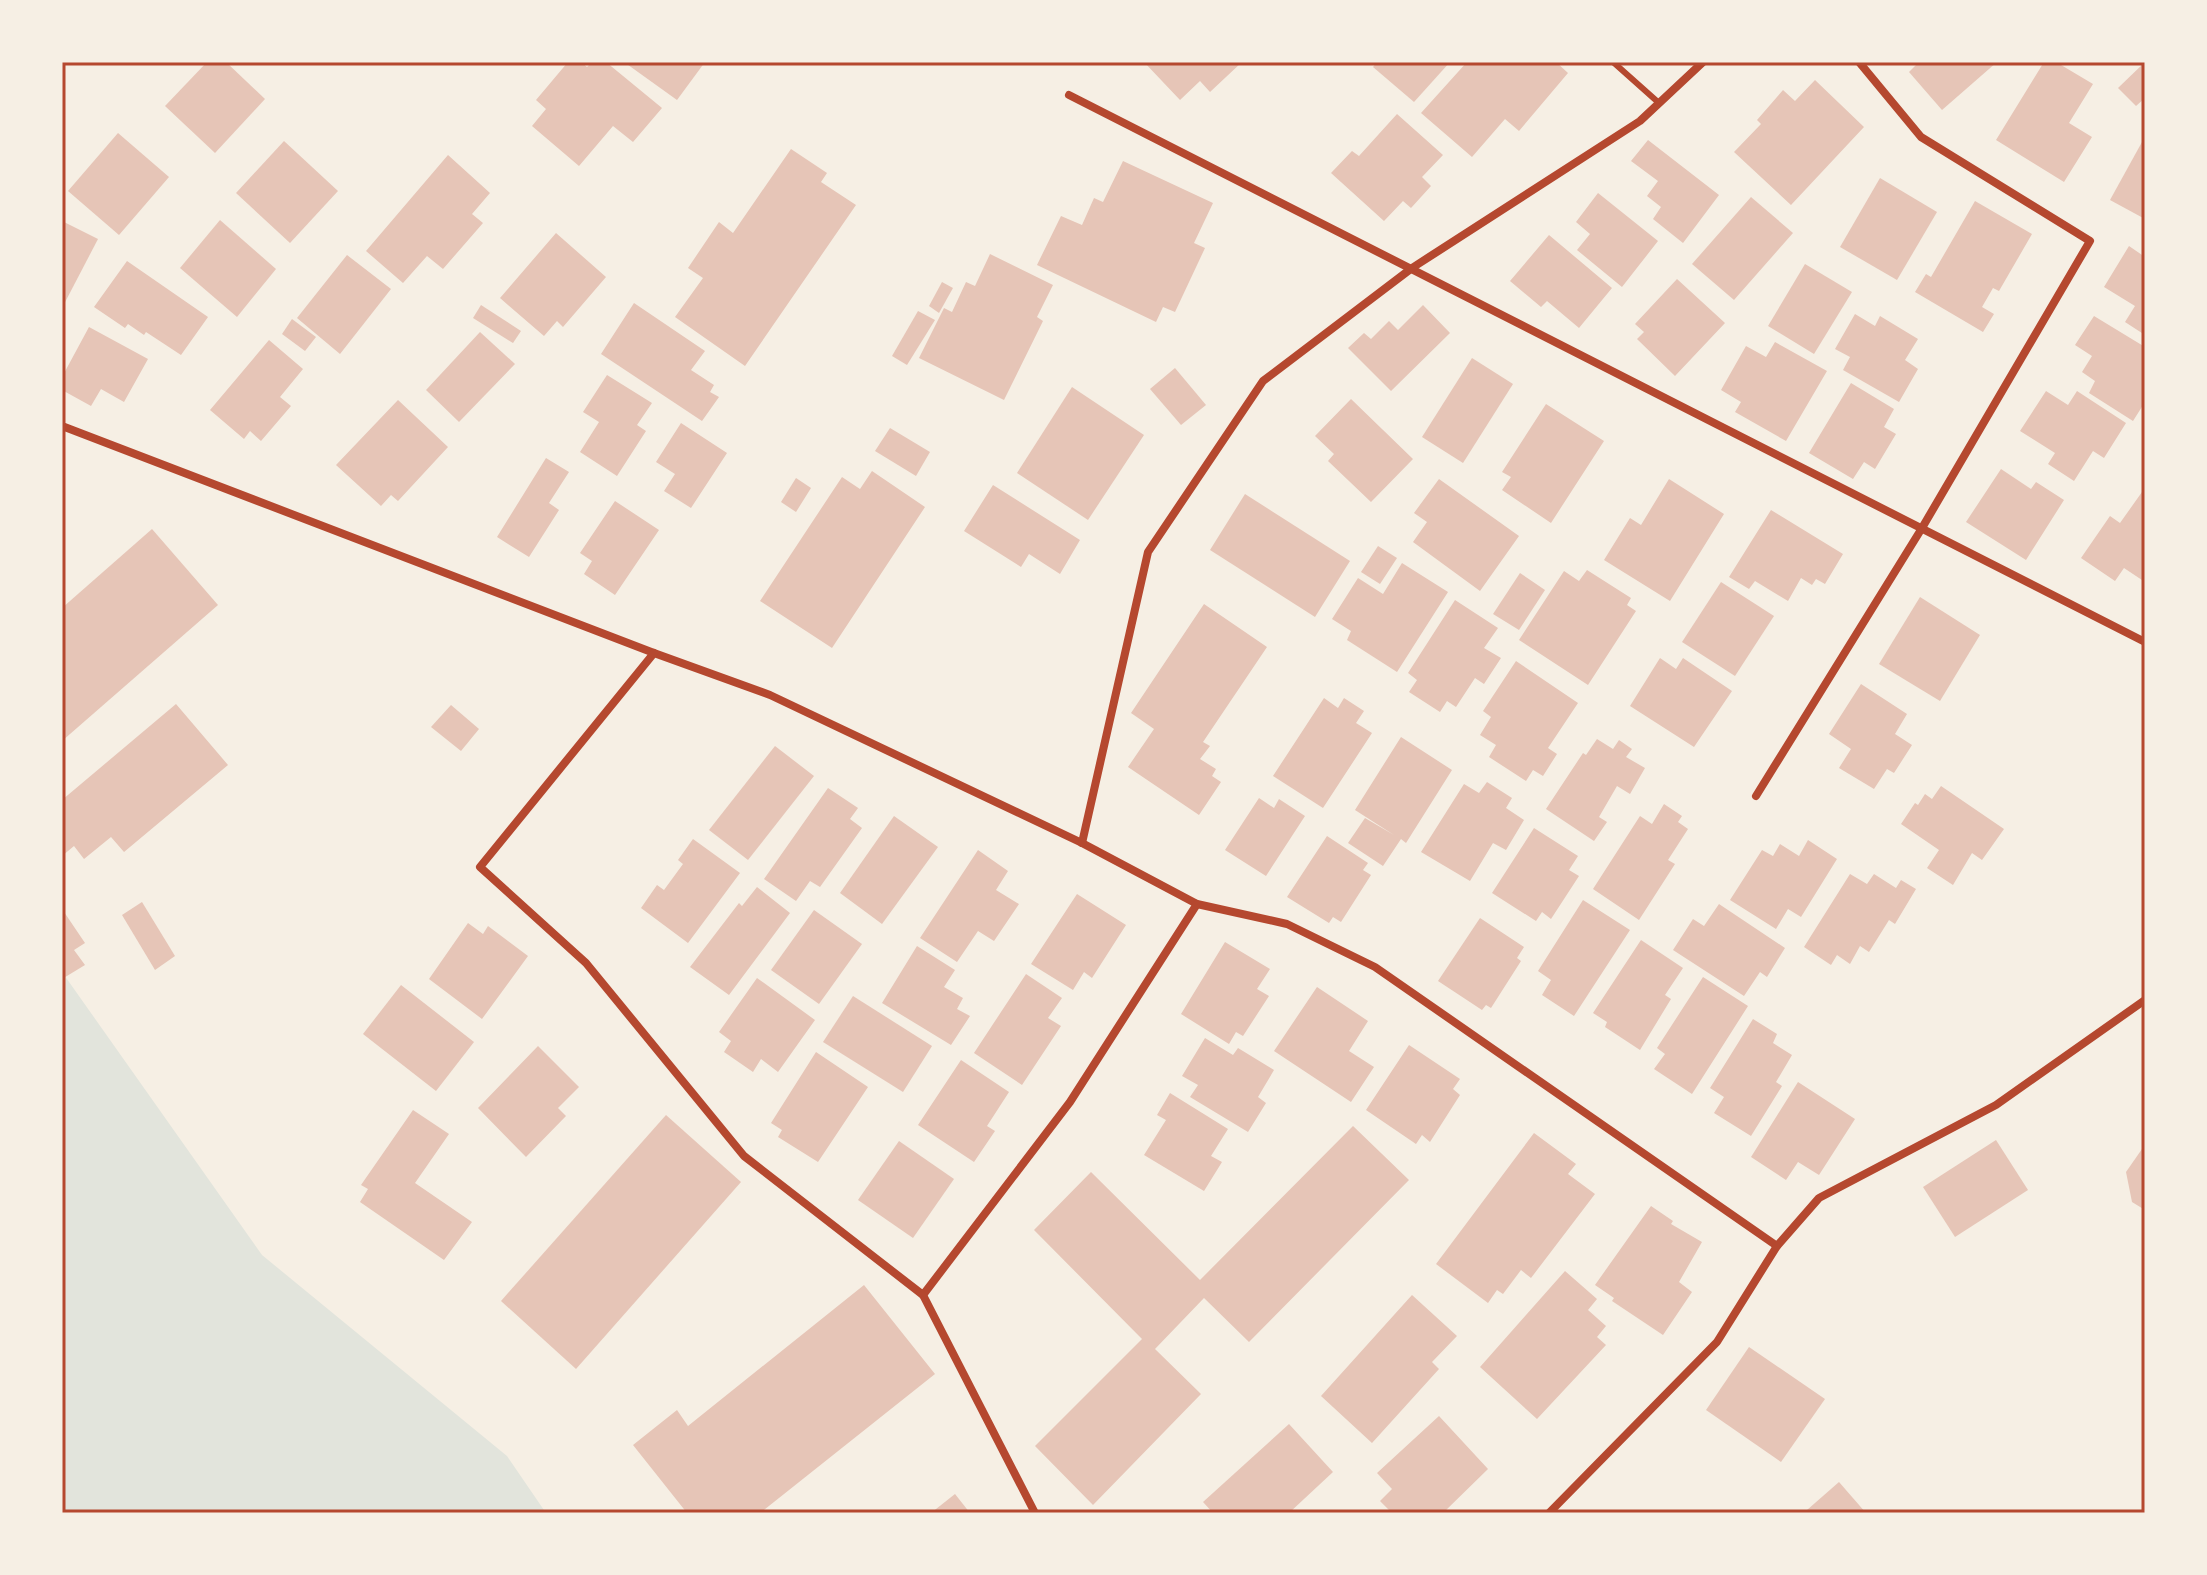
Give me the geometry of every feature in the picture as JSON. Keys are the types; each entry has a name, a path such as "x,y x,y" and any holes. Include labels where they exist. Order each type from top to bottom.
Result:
{"street":[{"path":"1082,843 1148,552 1263,381 1412,268 1640,121 1703,62"},
{"path":"1756,796 1922,528 2090,241 1921,137 1859,62"},
{"path":"1069,95 2145,642"},
{"path":"62,426 770,695 1082,843 1197,904 1287,924 1375,967 1777,1246"},
{"path":"654,653 480,867 586,963 744,1156 923,1295 1035,1513"},
{"path":"923,1295 1070,1102 1197,904"},
{"path":"1549,1513 1717,1342 1777,1246 1819,1198 1996,1105 2145,1000"}],"lane":[{"path":"1613,62 1659,103"}],"shaded area":[{"path":"62,972 262,1255 507,1456 546,1513 62,1513"}],"building":[{"path":"207,62 226,62 265,99 215,153 165,106"},
{"path":"568,62 581,62 587,67 592,62 606,62 662,108 633,142 613,126 579,166 532,126 546,109 536,100"},
{"path":"624,62 705,62 677,100"},
{"path":"1144,62 1242,62 1210,92 1200,81 1180,100"},
{"path":"1377,62 1450,62 1414,102 1373,67"},
{"path":"1467,62 1556,62 1568,73 1519,131 1505,119 1472,157 1421,113"},
{"path":"1919,62 1997,62 1942,110 1909,72"},
{"path":"2044,62 2056,62 2093,84 2069,123 2092,137 2064,182 1996,140"},
{"path":"2145,62 2145,98 2136,106 2118,88"},
{"path":"1815,80 1864,127 1791,205 1734,152 1761,124 1757,120 1783,90 1795,101"},
{"path":"1397,114 1443,155 1422,177 1431,186 1411,208 1403,201 1384,221 1331,173 1352,151 1359,156"},
{"path":"118,133 169,177 119,235 68,191"},
{"path":"1648,140 1719,195 1683,243 1653,219 1661,207 1647,196 1658,181 1631,161"},
{"path":"284,141 338,191 290,243 236,193"},
{"path":"2142,142 2145,143 2145,219 2110,200"},
{"path":"791,149 827,173 821,182 856,205 745,366 675,317 703,278 688,268 719,222 733,233"},
{"path":"448,155 490,193 472,214 483,223 443,269 427,256 403,283 366,251"},
{"path":"1123,161 1213,203 1194,243 1205,248 1175,312 1163,307 1156,322 1037,265 1061,216 1082,225 1094,198 1103,202"},
{"path":"1880,178 1937,212 1897,280 1840,247"},
{"path":"1598,193 1658,241 1622,287 1577,250 1590,234 1576,222"},
{"path":"1751,197 1793,233 1734,300 1692,264"},
{"path":"1975,201 2032,234 1999,291 1993,288 1982,307 1994,314 1983,332 1915,292 1926,274 1931,277"},
{"path":"220,220 276,269 237,317 180,268"},
{"path":"62,221 98,239 62,308"},
{"path":"556,233 606,277 563,327 557,321 544,336 500,298"},
{"path":"1549,235 1612,288 1579,328 1547,301 1541,307 1510,281"},
{"path":"2129,246 2145,257 2145,335 2125,322 2135,306 2104,287"},
{"path":"990,254 1053,285 1037,317 1043,321 1004,400 919,358 944,308 952,312 966,282 975,286"},
{"path":"347,255 391,289 340,354 297,318"},
{"path":"127,261 208,317 181,355 146,332 144,335 128,324 125,328 94,307"},
{"path":"1805,264 1852,292 1814,354 1768,326"},
{"path":"1677,279 1725,323 1675,376 1637,339 1644,332 1635,324"},
{"path":"942,282 953,288 939,313 929,306"},
{"path":"634,303 705,351 691,370 714,385 710,392 719,397 702,421 601,354"},
{"path":"481,305 521,331 513,343 473,318"},
{"path":"1423,305 1450,333 1391,391 1348,348 1364,333 1371,339 1389,321 1398,330"},
{"path":"918,311 935,320 907,365 892,356"},
{"path":"1855,314 1875,326 1880,316 1918,339 1905,360 1918,369 1899,402 1843,370 1850,357 1835,349"},
{"path":"2094,316 2145,347 2145,402 2133,421 2089,393 2095,381 2082,372 2092,356 2075,345"},
{"path":"292,319 316,337 305,351 282,334"},
{"path":"89,327 148,359 124,402 101,389 91,406 62,390 62,377"},
{"path":"480,332 515,364 459,422 426,390"},
{"path":"269,340 303,369 280,397 291,406 261,441 250,431 244,439 210,410"},
{"path":"1775,342 1827,371 1786,441 1735,412 1741,402 1721,390 1746,346 1766,357"},
{"path":"1472,358 1513,384 1463,463 1422,437"},
{"path":"1175,368 1206,405 1181,425 1150,389"},
{"path":"607,375 652,403 637,425 646,431 617,476 580,452 599,422 583,412"},
{"path":"1851,383 1894,409 1884,427 1896,434 1875,469 1864,462 1853,479 1809,453"},
{"path":"1072,387 1144,435 1088,520 1017,473"},
{"path":"2046,391 2068,405 2077,391 2126,423 2104,458 2093,451 2074,481 2048,464 2055,453 2020,431"},
{"path":"1351,399 1413,459 1371,502 1328,461 1334,454 1315,436"},
{"path":"398,400 448,447 398,501 391,495 381,506 336,465"},
{"path":"1546,404 1604,441 1551,523 1502,490 1511,477 1502,472"},
{"path":"681,423 727,453 691,508 664,491 675,474 656,462"},
{"path":"890,428 930,452 916,476 875,451"},
{"path":"546,458 569,472 549,503 559,510 529,557 497,537"},
{"path":"2001,469 2031,489 2036,482 2064,500 2026,560 1966,522"},
{"path":"872,471 925,507 832,648 760,601 842,477 860,489"},
{"path":"796,478 811,488 796,512 781,502"},
{"path":"1439,479 1519,536 1480,591 1413,542 1427,522 1414,513"},
{"path":"1669,479 1724,514 1670,601 1604,560 1630,518 1641,525"},
{"path":"993,485 1080,540 1060,574 1029,554 1021,567 964,531"},
{"path":"2142,492 2145,494 2145,582 2124,568 2115,581 2081,558 2110,516 2120,523"},
{"path":"1245,494 1350,561 1315,617 1210,550"},
{"path":"615,501 659,530 615,595 584,574 592,561 580,553"},
{"path":"1771,510 1843,554 1825,584 1816,579 1812,585 1801,578 1788,601 1755,581 1749,589 1729,577"},
{"path":"152,529 218,605 62,741 62,608"},
{"path":"1378,546 1397,558 1380,584 1361,572"},
{"path":"1402,563 1448,592 1397,672 1347,640 1351,631 1332,619 1358,578 1383,594"},
{"path":"1587,570 1631,598 1627,605 1636,611 1588,685 1519,640 1564,571 1579,581"},
{"path":"1520,573 1545,590 1519,630 1493,614"},
{"path":"1721,582 1774,616 1735,676 1682,642"},
{"path":"1920,597 1980,635 1940,701 1879,664"},
{"path":"1455,600 1498,628 1484,648 1501,658 1484,684 1475,678 1456,707 1447,701 1440,712 1409,692 1417,680 1408,673"},
{"path":"1204,604 1267,647 1203,742 1210,746 1200,759 1216,769 1212,776 1221,782 1199,815 1128,767 1154,729 1131,713"},
{"path":"1660,658 1676,669 1683,658 1732,691 1694,747 1630,706"},
{"path":"1516,661 1578,703 1548,748 1557,754 1543,776 1533,770 1526,781 1489,757 1496,745 1480,735 1491,717 1483,711"},
{"path":"1861,684 1907,714 1895,734 1912,745 1894,773 1887,769 1874,789 1839,768 1851,749 1829,734"},
{"path":"1324,698 1338,708 1344,698 1364,711 1356,723 1372,733 1323,808 1273,776"},
{"path":"176,704 228,765 124,852 111,837 84,859 74,846 62,856 62,800"},
{"path":"451,705 479,729 461,751 431,727"},
{"path":"1401,737 1452,770 1406,843 1401,839 1383,866 1348,843 1365,818 1394,835 1355,810"},
{"path":"1597,739 1613,749 1619,740 1632,749 1626,757 1645,768 1630,794 1617,786 1599,817 1607,822 1594,841 1546,809 1583,753 1586,755"},
{"path":"775,746 814,776 748,860 709,830"},
{"path":"1487,782 1512,798 1506,808 1524,820 1506,850 1493,843 1470,881 1421,852 1464,784 1479,793"},
{"path":"1941,786 2004,829 1982,860 1972,853 1953,885 1927,868 1939,850 1901,824 1915,803 1918,805 1925,794 1932,799"},
{"path":"828,788 858,808 850,819 862,828 820,887 810,881 796,901 764,879"},
{"path":"1259,798 1274,808 1279,799 1305,816 1266,876 1225,850"},
{"path":"1664,804 1682,816 1678,822 1688,829 1668,860 1675,864 1639,920 1593,889 1640,816 1652,824"},
{"path":"894,816 938,847 882,924 840,893"},
{"path":"1534,828 1578,856 1569,870 1579,876 1551,919 1542,912 1536,921 1492,893"},
{"path":"1327,836 1368,863 1363,870 1371,875 1341,922 1333,917 1329,923 1287,897"},
{"path":"693,839 740,873 688,943 641,908 657,885 664,890 683,864 678,860"},
{"path":"1808,840 1837,859 1801,917 1788,909 1776,929 1730,900 1762,850 1773,856 1780,844 1799,856"},
{"path":"978,850 1008,871 996,890 1019,904 994,941 978,931 957,962 920,938"},
{"path":"1850,874 1867,884 1874,874 1896,888 1901,880 1916,889 1895,924 1889,920 1869,952 1860,946 1850,964 1837,955 1831,965 1804,947"},
{"path":"757,887 790,913 729,995 690,967 739,903 742,906"},
{"path":"1077,894 1126,925 1092,978 1084,972 1073,990 1031,964"},
{"path":"1583,900 1630,930 1574,1016 1542,995 1551,980 1538,971"},
{"path":"142,902 175,956 155,970 122,915"},
{"path":"1719,904 1785,948 1767,977 1760,972 1744,996 1673,950 1693,919 1704,926"},
{"path":"62,909 85,943 74,950 85,965 62,979"},
{"path":"814,910 862,944 819,1004 771,970"},
{"path":"1480,918 1524,947 1517,958 1521,961 1491,1008 1486,1005 1482,1010 1438,981"},
{"path":"468,923 483,934 488,926 528,956 482,1019 429,979"},
{"path":"1641,940 1683,968 1665,995 1671,999 1640,1050 1605,1027 1607,1022 1593,1013"},
{"path":"1225,942 1270,969 1257,989 1269,996 1243,1036 1236,1032 1229,1044 1181,1014"},
{"path":"917,946 955,970 944,987 963,998 957,1009 970,1016 951,1045 882,1003"},
{"path":"1026,974 1062,998 1048,1018 1061,1026 1022,1085 974,1053"},
{"path":"1703,977 1748,1006 1692,1094 1654,1069 1665,1054 1657,1048"},
{"path":"757,978 815,1020 778,1072 761,1059 753,1072 724,1052 731,1041 719,1032"},
{"path":"401,985 474,1042 436,1091 363,1034"},
{"path":"1317,987 1368,1021 1349,1051 1374,1067 1351,1102 1274,1051"},
{"path":"853,996 932,1046 903,1092 823,1042"},
{"path":"1753,1019 1777,1034 1773,1043 1792,1055 1776,1082 1782,1086 1751,1136 1714,1113 1724,1097 1710,1088"},
{"path":"1205,1038 1233,1055 1238,1048 1274,1070 1258,1097 1266,1103 1248,1132 1190,1097 1198,1085 1182,1076"},
{"path":"1409,1045 1460,1079 1453,1089 1460,1095 1430,1142 1422,1135 1416,1144 1366,1110"},
{"path":"538,1046 579,1087 558,1108 566,1116 526,1157 478,1108"},
{"path":"816,1052 868,1087 818,1162 778,1137 782,1130 771,1123"},
{"path":"961,1060 1009,1092 987,1126 995,1131 974,1162 918,1125"},
{"path":"1798,1082 1855,1119 1819,1175 1798,1162 1786,1180 1751,1157"},
{"path":"1170,1093 1228,1129 1211,1156 1222,1162 1204,1191 1144,1155 1166,1120 1157,1115"},
{"path":"413,1110 449,1134 415,1183 472,1222 444,1260 360,1202 368,1189 361,1185"},
{"path":"666,1115 741,1182 576,1369 501,1301"},
{"path":"1353,1126 1409,1180 1249,1342 1204,1298 1155,1349 1201,1394 1093,1505 1035,1446 1142,1339 1034,1230 1091,1172 1200,1280"},
{"path":"1534,1133 1576,1164 1568,1174 1595,1194 1531,1278 1521,1270 1503,1294 1497,1290 1488,1303 1436,1264"},
{"path":"1996,1140 2028,1190 1955,1237 1923,1187"},
{"path":"899,1141 954,1179 913,1238 858,1200"},
{"path":"2145,1149 2145,1210 2132,1202 2126,1172"},
{"path":"1651,1206 1673,1221 1671,1224 1702,1242 1679,1282 1692,1292 1663,1335 1612,1301 1614,1298 1595,1285"},
{"path":"1565,1271 1597,1299 1588,1310 1606,1326 1597,1337 1606,1345 1537,1419 1480,1367"},
{"path":"864,1285 935,1374 760,1513 687,1513 633,1445 677,1410 688,1426"},
{"path":"1412,1295 1457,1336 1432,1362 1439,1369 1372,1443 1321,1396"},
{"path":"1749,1347 1825,1399 1781,1462 1706,1410"},
{"path":"1439,1416 1488,1469 1443,1513 1392,1513 1380,1501 1392,1489 1377,1473"},
{"path":"1289,1424 1333,1472 1289,1513 1213,1513 1203,1502"},
{"path":"1839,1482 1866,1513 1810,1513 1807,1510"},
{"path":"955,1494 970,1513 931,1513"}]}
